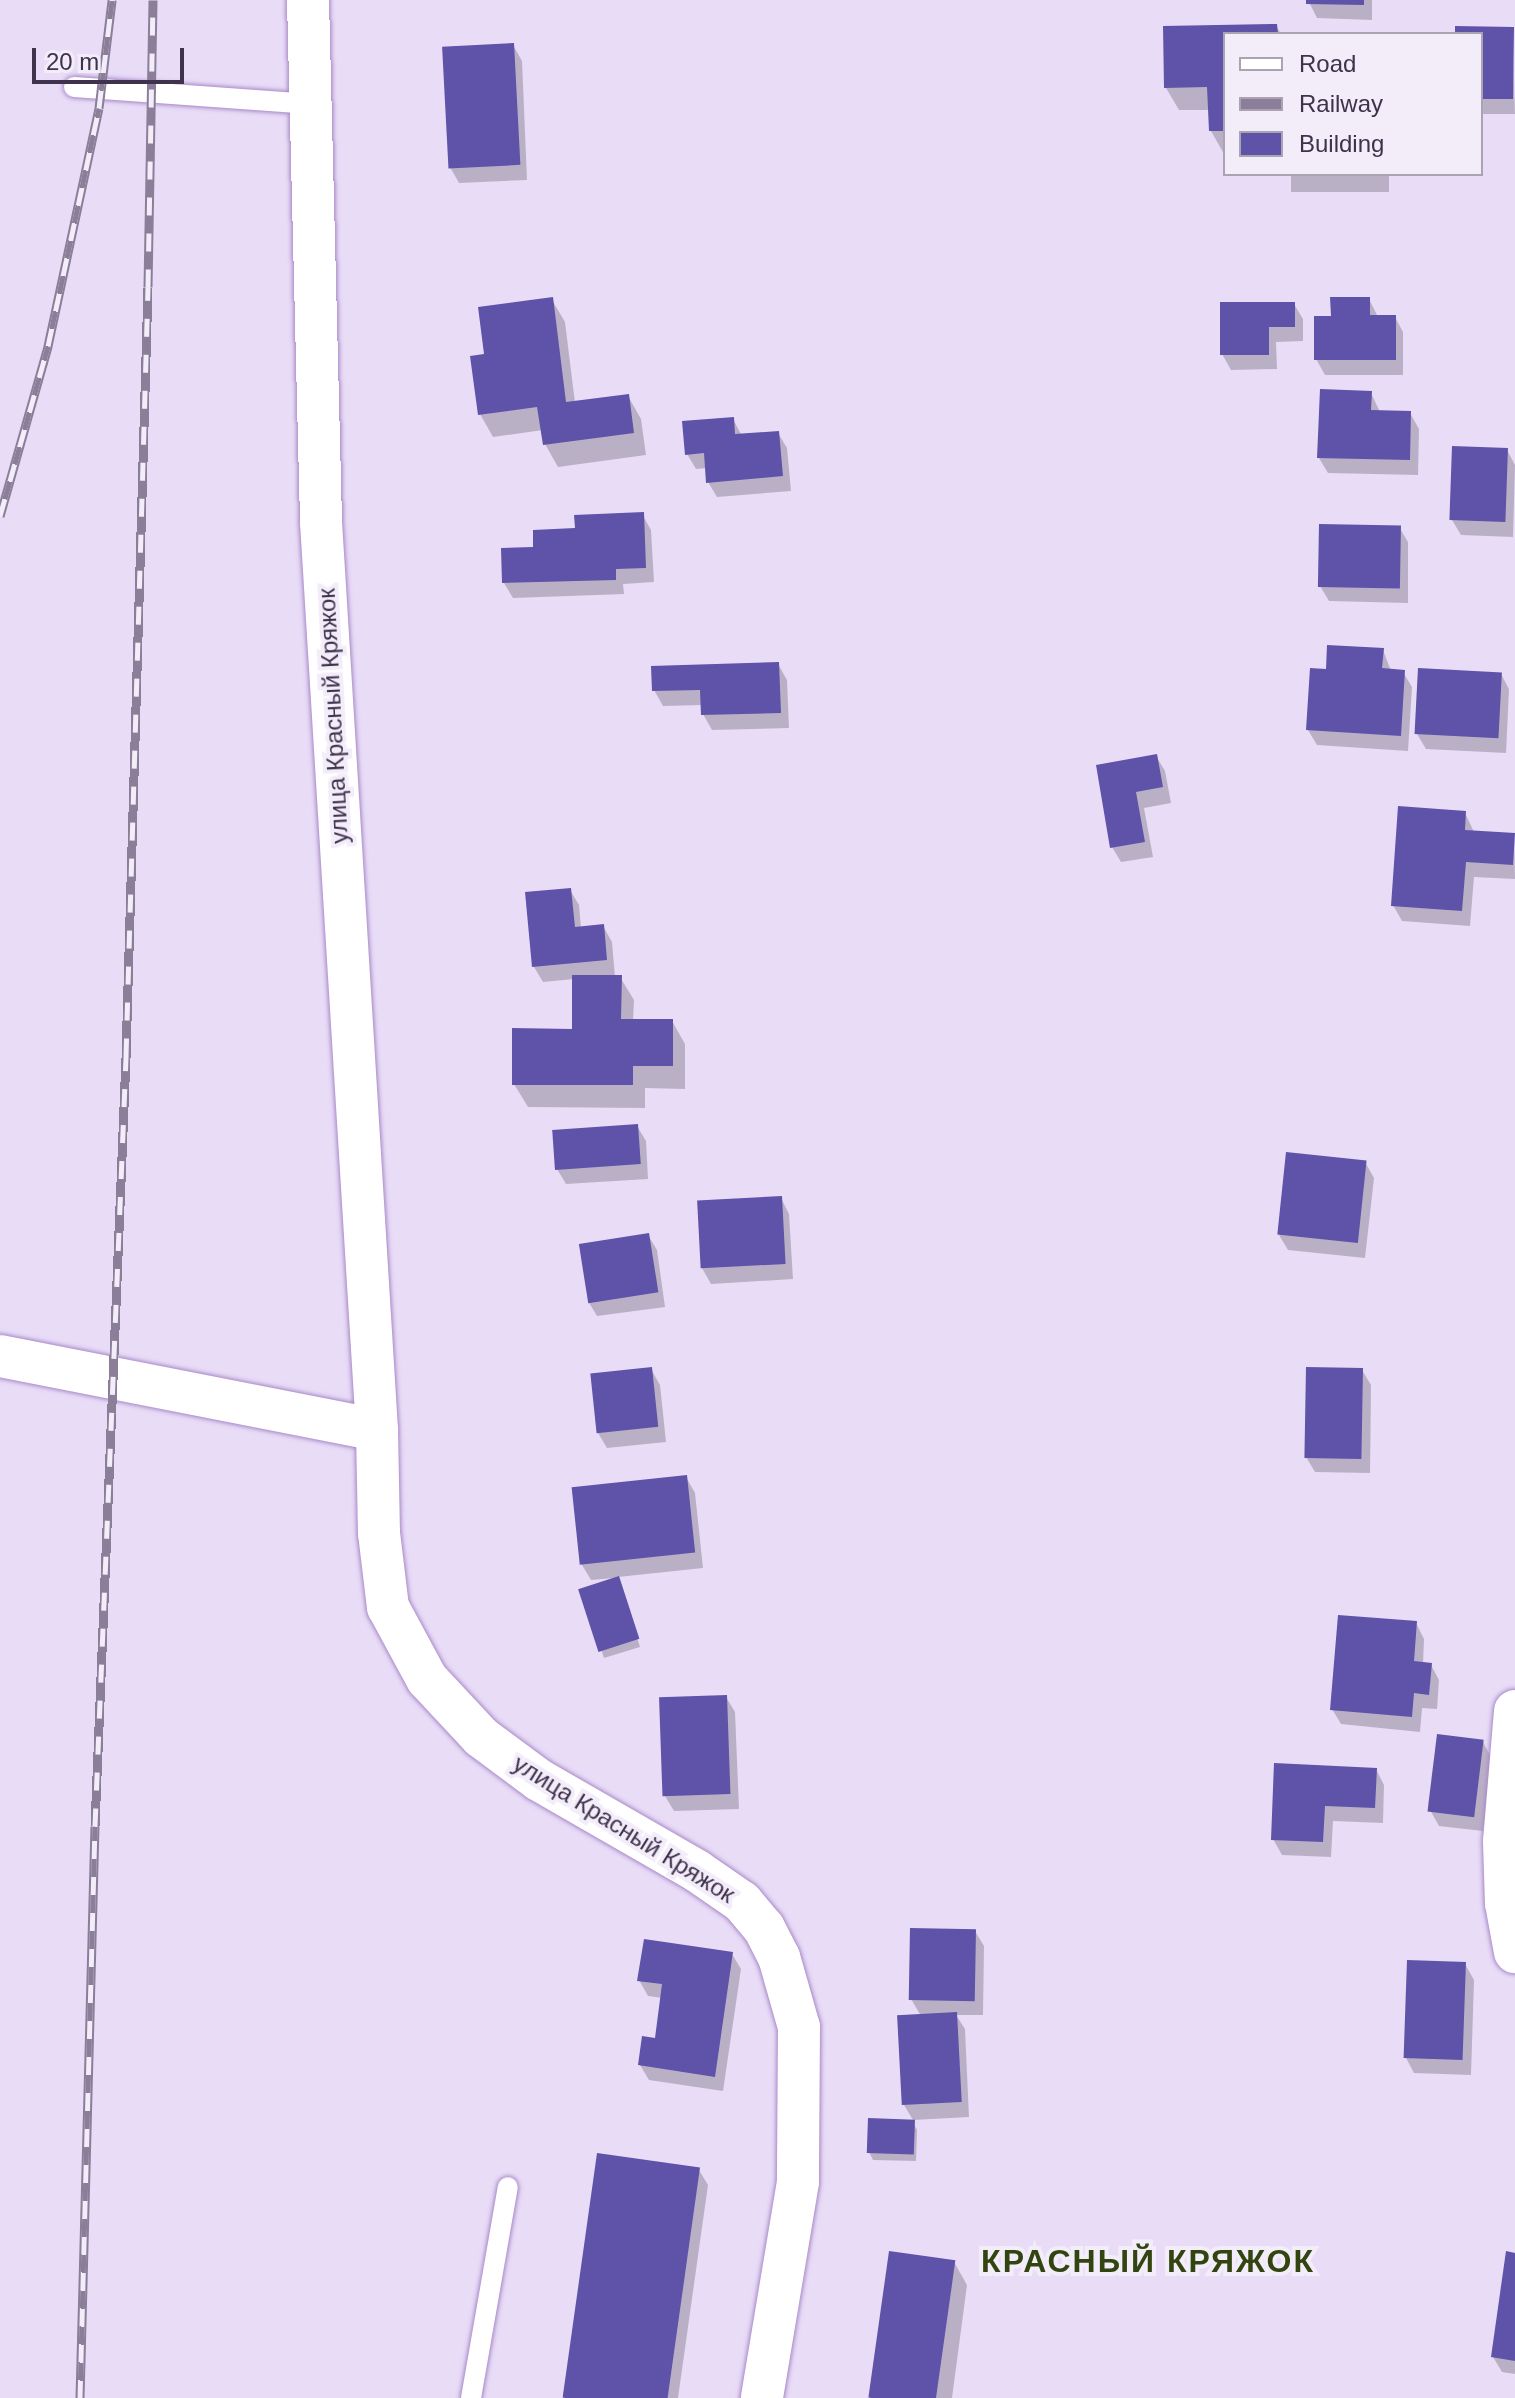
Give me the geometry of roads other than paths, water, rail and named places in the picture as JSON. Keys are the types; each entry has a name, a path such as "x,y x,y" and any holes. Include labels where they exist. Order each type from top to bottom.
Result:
{"street":[{"name":"улица Красный Кряжок","path":"308,0 321,522 377,1430 379,1533 388,1607 427,1679 481,1737 539,1780 697,1871 742,1902 764,1928 779,1957 799,2027 798,2182 762,2398"},
{"path":"0,1356 377,1430"},
{"path":"1515,1711 1504,1841 1506,1903 1515,1952"}],"lane":[{"path":"74,87 311,104"},
{"path":"471,2398 508,2187"}],"railway":[{"path":"0,516 48,346 99,108 112,0"},
{"path":"80,2398 95,1826 126,1056 153,0"}],"district":[{"name":"КРАСНЫЙ КРЯЖОК","path":"1148,2261"}]}
